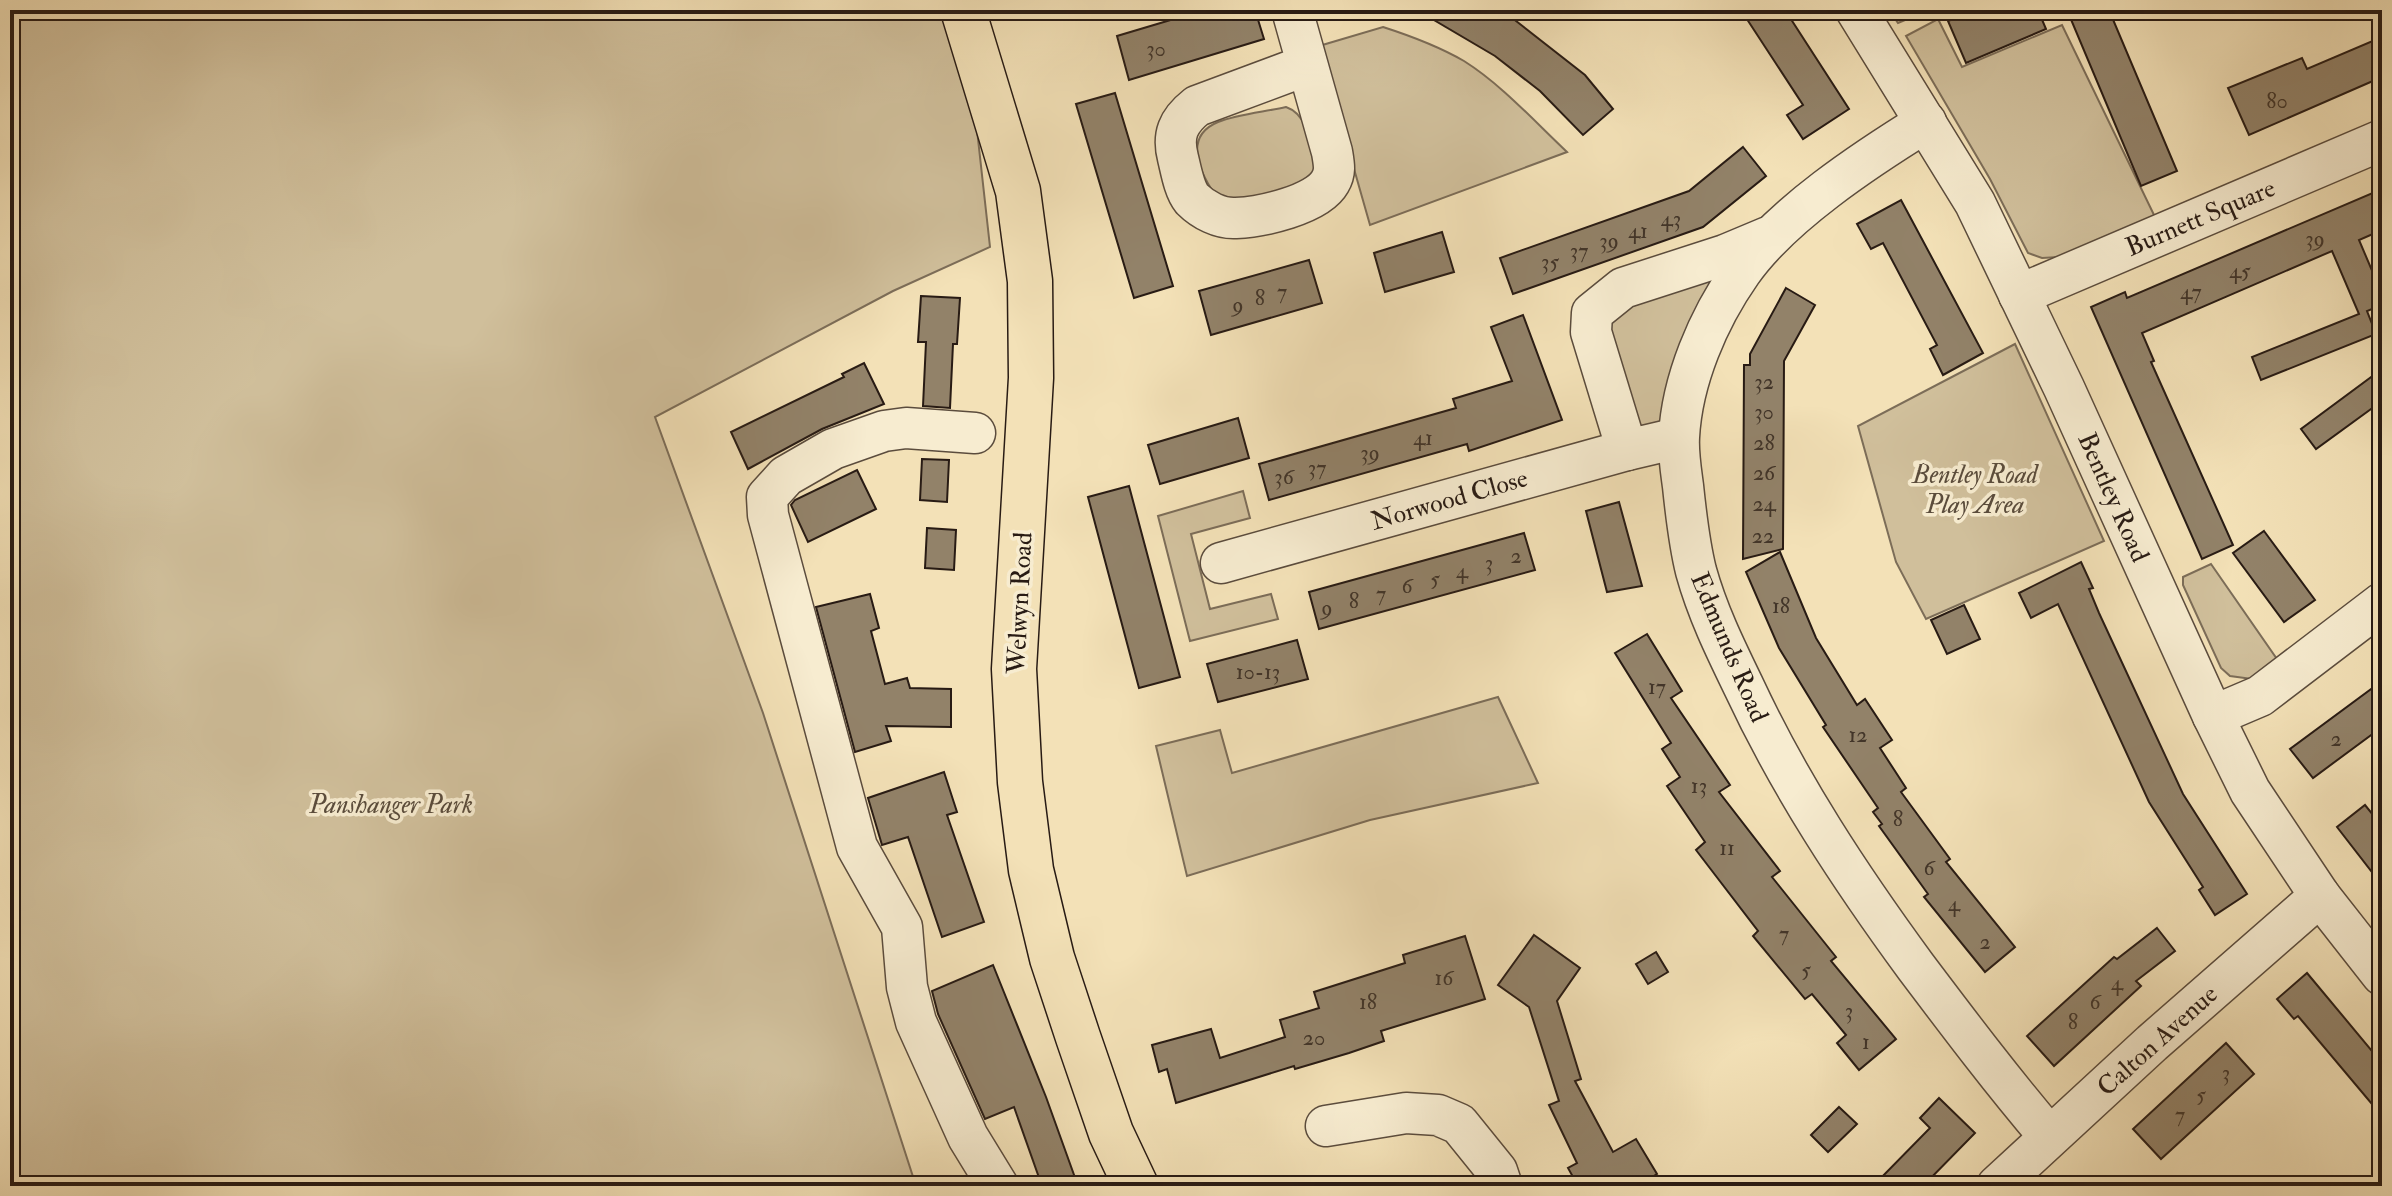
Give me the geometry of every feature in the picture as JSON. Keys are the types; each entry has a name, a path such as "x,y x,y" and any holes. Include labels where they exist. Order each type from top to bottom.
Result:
{"main road":[{"name":"Welwyn Road","path":"963,10 1018,191 1030,281 1031,378 1014,669 1020,782 1031,870 1052,958 1111,1133 1136,1186"}],"street":[{"path":"1292,10 1307,65"},
{"name":"Bentley Road","path":"1856,10 1975,203 2250,791 2320,896 2382,975"},
{"name":"Edmunds Road","path":"1926,122 1825,192 1774,234 1741,272 1697,356 1678,438 1687,529 1706,602 1765,731 1808,809 1860,891 1978,1051 2049,1136"},
{"name":"Burnett Square","path":"2019,295 2382,140"},
{"path":"1627,450 1591,332 1592,313 1623,288 1725,255 1774,234"},
{"path":"975,433 906,428 884,431 833,449 786,476 767,497 768,515 857,847 902,927 907,987 916,1022 968,1137 998,1186"},
{"name":"Norwood Close","path":"1221,563 1678,438"},
{"path":"2213,716 2260,696 2382,603"},
{"name":"Calton Avenue","path":"1997,1186 2049,1136 2320,896"},
{"path":"1326,1126 1406,1113 1438,1115 1459,1124 1497,1171 1502,1186"}],"green space":[{"name":"Panshanger Park","path":"10,10 943,10 974,103 990,247 893,291 655,417 763,713 916,1186 10,1186"},
{"path":"1889,10 1929,10 1898,23"},
{"path":"1938,19 1962,67 2062,25 2155,217 2059,257 2042,258 2028,253 1990,179 1906,36"},
{"path":"1383,27 1464,61 1505,92 1567,152 1370,225 1319,46"},
{"path":"1286,107 1300,117 1308,134 1316,170 1309,183 1224,207 1203,174 1197,150 1199,139 1218,122"},
{"path":"1706,275 1715,283 1665,419 1656,426 1641,428 1602,329 1617,308"},
{"name":"Bentley Road Play Area","path":"2015,344 2104,541 1926,619 1896,562 1858,426"},
{"path":"1243,491 1250,518 1191,534 1210,609 1271,594 1278,619 1190,641 1158,516"},
{"path":"2211,564 2279,662 2252,679 2230,676 2221,668 2183,585 2183,577"},
{"path":"1498,697 1538,783 1370,820 1187,876 1156,746 1220,730 1232,773"}],"building":[{"path":"1204,10 1255,10 1264,39 1129,80 1117,36"},
{"path":"1417,10 1502,10 1585,75 1613,109 1583,135 1540,91 1495,56"},
{"path":"1741,10 1785,10 1849,109 1803,139 1787,115 1803,105"},
{"path":"1975,10 2038,10 2046,29 1966,63 1948,21"},
{"path":"2067,10 2109,10 2177,171 2141,186"},
{"path":"2382,37 2382,77 2249,135 2228,88 2302,58 2307,69"},
{"path":"1115,93 1173,286 1134,298 1076,104"},
{"path":"1743,147 1766,176 1703,227 1513,294 1500,258 1689,191"},
{"path":"2382,189 2382,230 2359,240 2382,294 2382,305 2367,311 2376,334 2261,380 2252,357 2359,314 2332,251 2142,333 2154,361 2151,362 2233,545 2202,559 2091,307 2125,292 2127,298"},
{"path":"1901,200 1983,353 1943,375 1930,349 1937,345 1883,243 1871,249 1857,224"},
{"path":"1442,232 1454,272 1385,292 1374,253"},
{"path":"1309,260 1322,303 1211,335 1199,291"},
{"path":"1786,288 1815,305 1784,361 1783,549 1743,559 1744,365 1750,365 1750,354"},
{"path":"921,296 960,298 957,344 953,344 950,408 923,406 926,342 918,342"},
{"path":"1523,315 1562,420 1469,451 1467,444 1269,500 1259,464 1456,408 1453,399 1512,381 1491,327"},
{"path":"864,363 884,404 822,429 748,469 731,432 844,377 842,374"},
{"path":"2382,369 2382,401 2316,449 2301,429"},
{"path":"1238,418 1249,458 1160,484 1148,445"},
{"path":"922,459 949,460 947,502 920,500"},
{"path":"857,470 876,509 808,542 791,505 795,500"},
{"path":"1129,486 1180,677 1139,688 1088,497"},
{"path":"1619,502 1642,586 1607,592 1586,511"},
{"path":"927,528 956,530 954,570 925,568"},
{"path":"2264,531 2315,600 2284,622 2233,553"},
{"path":"1524,533 1535,570 1319,629 1309,592"},
{"path":"1780,552 1816,638 1857,705 1865,699 1892,740 1880,748 1906,788 1901,792 1950,859 1946,862 2015,947 1985,972 1924,897 1928,894 1879,826 1882,824 1873,812 1878,808 1823,727 1826,725 1779,648 1746,572"},
{"path":"2081,562 2093,588 2089,589 2099,613 2183,794 2247,894 2215,915 2199,890 2203,887 2149,802 2058,604 2031,618 2019,593"},
{"path":"870,594 879,628 871,631 885,684 907,678 910,688 951,689 951,727 886,726 891,741 855,752 816,607"},
{"path":"1964,605 1980,639 1947,654 1931,620"},
{"path":"1647,634 1682,691 1671,698 1730,785 1719,792 1780,871 1772,877 1836,957 1831,961 1896,1039 1859,1070 1837,1043 1846,1035 1812,994 1805,999 1753,936 1758,931 1696,850 1705,842 1667,786 1680,777 1662,749 1671,743 1615,653"},
{"path":"1297,640 1308,679 1218,702 1207,664"},
{"path":"2382,681 2382,727 2313,778 2290,749"},
{"path":"944,772 957,812 947,815 984,922 942,937 908,837 882,845 868,798"},
{"path":"2365,805 2382,826 2382,885 2337,827"},
{"path":"2157,928 2175,951 2136,981 2141,986 2054,1066 2027,1036 2114,957 2117,959"},
{"path":"1534,935 1580,968 1557,1001 1581,1079 1575,1081 1613,1152 1636,1139 1657,1174 1637,1186 1578,1186 1568,1168 1577,1163 1549,1105 1559,1101 1529,1007 1498,985"},
{"path":"1465,936 1485,999 1381,1031 1384,1041 1349,1053 1295,1069 1294,1066 1176,1103 1167,1069 1159,1072 1152,1045 1211,1029 1220,1058 1285,1037 1280,1020 1319,1008 1314,992 1405,963 1403,955"},
{"path":"1656,952 1668,972 1648,984 1636,964"},
{"path":"993,965 1078,1186 1042,1186 1014,1107 985,1119 938,1014 932,991"},
{"path":"2307,973 2382,1063 2382,1116 2298,1016 2294,1019 2277,999"},
{"path":"2226,1043 2254,1074 2161,1159 2133,1129"},
{"path":"1939,1098 1975,1133 1923,1186 1873,1186 1930,1128 1920,1118"},
{"path":"1839,1107 1857,1124 1828,1152 1811,1135"}]}
